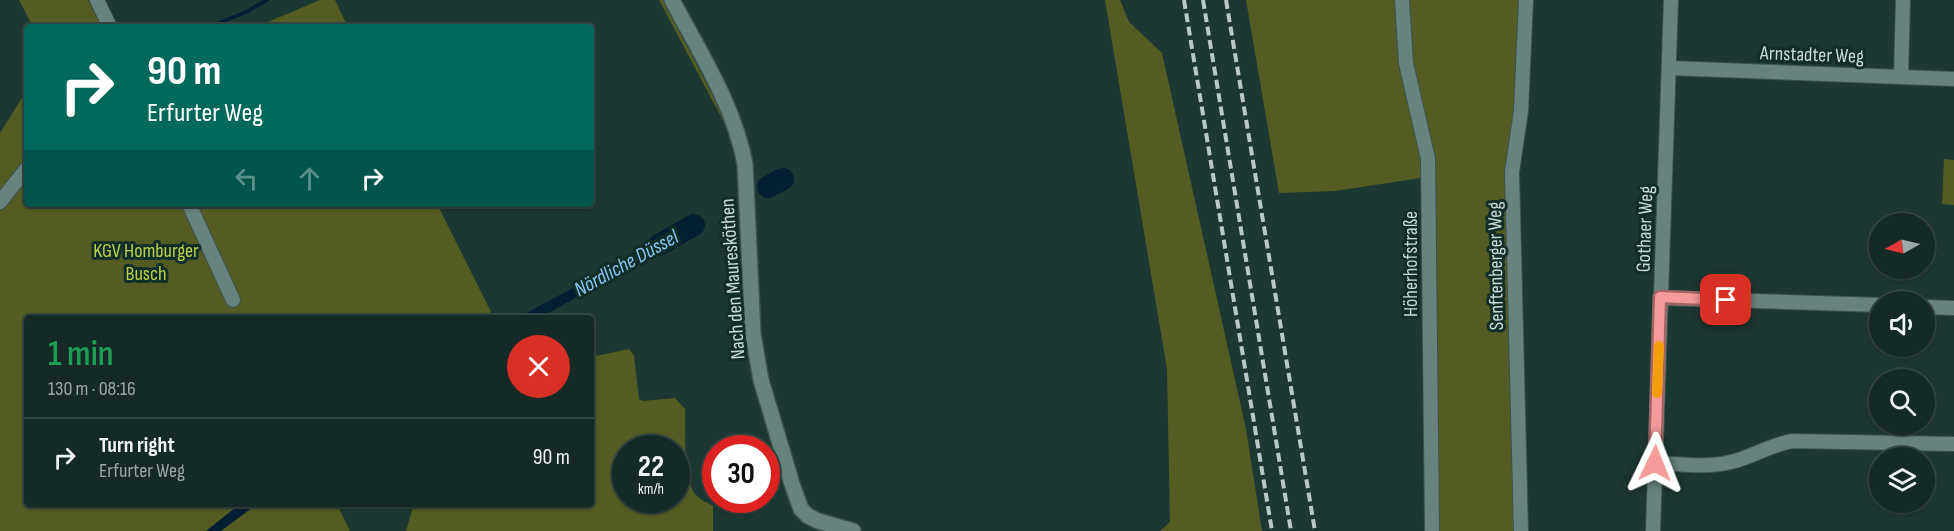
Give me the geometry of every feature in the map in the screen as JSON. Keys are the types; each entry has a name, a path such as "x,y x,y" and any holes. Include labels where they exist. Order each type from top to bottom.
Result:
{"street":[{"path":"97,0 109,24"},
{"name":"Nach den Mauresköthen","path":"672,0 732,116 741,141 745,164 753,334 761,380 792,484 801,508 808,516 853,531"},
{"name":"Höherhofstraße","path":"1402,0 1406,63 1428,159 1432,531"},
{"name":"Senftenberger Weg","path":"1521,531 1512,172 1521,111 1526,0"},
{"name":"Gothaer Weg","path":"1653,531 1671,0"},
{"path":"1901,77 1903,0"},
{"name":"Arnstadter Weg","path":"1669,68 1954,79"},
{"path":"0,202 24,172"},
{"path":"190,207 233,300"},
{"path":"1660,297 1869,305"},
{"path":"1935,307 1954,308"},
{"path":"1655,463 1713,465 1729,463 1770,446 1793,441 1954,444"}],"green space":[{"path":"19,0 88,0 100,24 31,24"},
{"path":"320,0 335,0 347,24 263,24"},
{"path":"659,0 663,0 729,127 727,128"},
{"path":"1105,0 1120,0 1129,22 1162,53 1246,429 1262,531 1160,531 1170,522 1167,369"},
{"path":"1246,0 1522,0 1520,91 1512,124 1506,179 1506,234 1513,357 1516,531 1433,531 1427,177 1335,191 1279,193"},
{"name":"KGV Homburger Busch","path":"24,95 24,207 438,207 491,312 486,315 24,315 24,507 338,507 350,531 0,531 0,133"},
{"path":"1944,159 1954,160 1954,205 1942,204"},
{"path":"629,349 634,356 639,399 643,401 675,398 685,409 686,435 612,435 612,513 690,513 690,482 692,489 702,499 702,513 713,513 713,531 406,531 413,507 594,507 594,356"}],"water":[{"path":"682,223 689,235 544,315 523,315 595,276"},
{"path":"236,507 253,507 221,531 206,531"}],"waterway":[{"path":"216,24 246,12 267,0"},
{"name":"Nördliche Düssel","path":"768,187 783,179"},
{"name":"Nördliche Düssel","path":"659,245 694,225"}],"railway":[{"path":"1184,0 1272,531"},
{"path":"1203,0 1291,531"},
{"path":"1226,0 1315,531"}],"slow traffic":[{"path":"1657,393 1659,346"}],"route":[{"path":"1655,463 1660,297 1726,300"}]}
